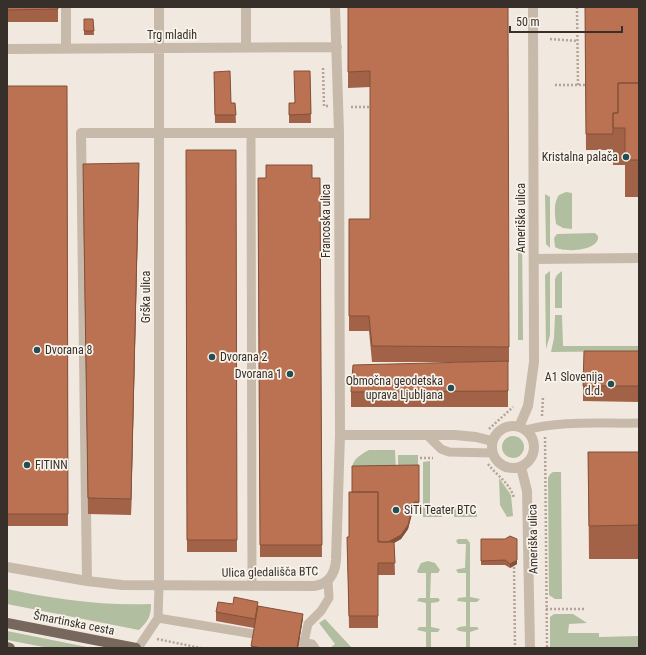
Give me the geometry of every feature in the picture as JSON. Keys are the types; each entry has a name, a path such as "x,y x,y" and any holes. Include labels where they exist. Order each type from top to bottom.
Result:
{"main road":[{"name":"Šmartinska cesta","path":"7,623 137,648"}],"street":[{"path":"66,7 66,49"},
{"name":"Grška ulica","path":"159,7 159,586"},
{"path":"246,7 246,48"},
{"name":"Francoska ulica","path":"335,7 339,134 340,434"},
{"name":"Ameriška ulica","path":"522,428 532,382 535,338 533,7"},
{"name":"Trg mladih","path":"7,49 337,47"},
{"path":"87,581 81,133 339,134"},
{"path":"534,259 639,258"},
{"path":"510,426 522,428 534,440 534,450 530,460 521,467 512,468 505,466 496,459 492,453 492,441 500,430 510,426"},
{"path":"340,434 476,437 492,441"},
{"name":"Ulica gledališča BTC","path":"7,567 87,581 122,585 314,586 328,581 332,576 336,564 340,434"},
{"name":"Ameriška ulica","path":"521,467 527,491 530,648"}],"lane":[{"path":"251,134 252,586"},
{"path":"522,428 543,425 639,424"},
{"path":"428,435 441,449 449,452 492,453"},
{"path":"315,648 312,644 302,642 308,624 321,612 329,598 328,581"},
{"path":"137,648 158,618 159,586"},
{"path":"158,618 254,634"}],"path":[{"path":"577,7 578,85"},
{"path":"550,40 578,40"},
{"path":"323,68 324,106"},
{"path":"555,85 586,85"},
{"name":"Ameriška ulica","path":"543,396 543,425 545,440 547,648"},
{"name":"Ameriška ulica","path":"514,557 515,648"},
{"path":"546,609 585,609"}],"green space":[{"path":"566,192 572,193 572,229 563,228 556,224 555,209 557,198 559,195"},
{"path":"545,194 550,197 550,248 546,244"},
{"path":"518,231 522,234 523,340 518,340"},
{"path":"595,233 598,236 597,241 587,248 565,250 555,247 554,238 557,234"},
{"path":"550,271 550,335 546,349 545,275"},
{"path":"562,271 562,308 555,308 555,279"},
{"path":"555,315 562,315 563,346 639,346 639,351 551,352 554,338"},
{"path":"513,436 521,439 524,447 521,455 513,458 505,455 502,447 505,439"},
{"path":"369,450 395,450 396,470 352,470 355,460"},
{"path":"398,455 418,455 418,466 398,466"},
{"path":"430,461 430,506 443,506 442,517 423,517 423,462"},
{"path":"553,472 561,472 562,599 555,599 549,595 548,478"},
{"path":"499,478 511,495 513,516 507,517 500,505"},
{"path":"454,506 477,506 477,517 454,517"},
{"path":"458,539 467,539 470,543 470,597 480,599 477,602 470,602 470,627 477,627 479,629 470,632 470,648 466,648 466,632 456,629 466,626 466,602 457,601 458,598 466,597 466,573 458,573 456,570 465,568 466,544 458,544 456,541"},
{"path":"428,561 435,563 440,570 438,573 431,573 430,598 438,598 440,600 438,602 431,603 431,627 440,629 438,632 431,632 431,648 426,648 426,632 417,630 419,627 426,627 426,603 417,601 419,598 426,598 426,573 418,573 417,571 421,563"},
{"path":"7,589 43,596 97,603 151,604 150,616 139,630 7,604"},
{"path":"554,614 573,614 587,623 569,624 568,633 599,633 599,637 639,636 639,648 550,648 550,617"},
{"path":"325,619 352,648 330,648 335,644 319,623"},
{"path":"7,631 92,648 49,648 7,640"}],"building":[{"path":"7,7 58,7 58,9 7,10"},
{"path":"348,7 508,7 509,347 372,346 369,316 349,316 349,219 370,219 370,71 348,72"},
{"path":"585,7 639,7 639,83 618,83 618,113 613,113 613,134 586,134"},
{"path":"84,19 93,19 94,31 84,31"},
{"path":"230,71 231,103 235,103 236,115 215,115 214,72"},
{"path":"294,71 310,71 311,114 289,115 289,103 295,103"},
{"path":"618,83 639,83 639,160 625,160 625,128 613,128 613,113 618,113"},
{"name":"Dvorana 8","path":"7,86 67,86 68,514 7,514"},
{"name":"Dvorana 2","path":"186,150 236,150 237,540 187,540"},
{"path":"139,163 131,499 88,498 83,164"},
{"name":"Dvorana 1","path":"266,165 312,165 312,178 320,178 322,545 260,545 258,178 266,178"},
{"path":"584,351 639,351 639,386 583,386"},
{"path":"508,361 508,391 351,392 353,365"},
{"path":"588,452 639,452 639,525 589,526"},
{"name":"SiTi Teater BTC","path":"419,465 419,502 414,502 408,525 401,535 388,542 381,542 378,540 378,492 352,492 352,466"},
{"path":"349,492 378,492 378,542 394,542 395,563 378,563 378,616 349,616 347,537 349,537"},
{"path":"510,536 517,539 517,560 510,564 505,560 481,561 481,539 505,539"},
{"path":"234,597 258,602 255,619 216,612 218,602 233,604"},
{"path":"258,606 303,614 297,648 262,648 251,646"}],"place":[{"name":"Kristalna palača","path":"626,157"},
{"name":"Dvorana 8","path":"37,350"},
{"name":"Dvorana 2","path":"212,357"},
{"name":"Dvorana 1","path":"290,374"},
{"name":"A1 Slovenija d.d.","path":"611,384"},
{"name":"Območna geodetska uprava Ljubljana","path":"451,388"},
{"name":"FITINN","path":"27,465"},
{"name":"SiTi Teater BTC","path":"396,510"}]}
